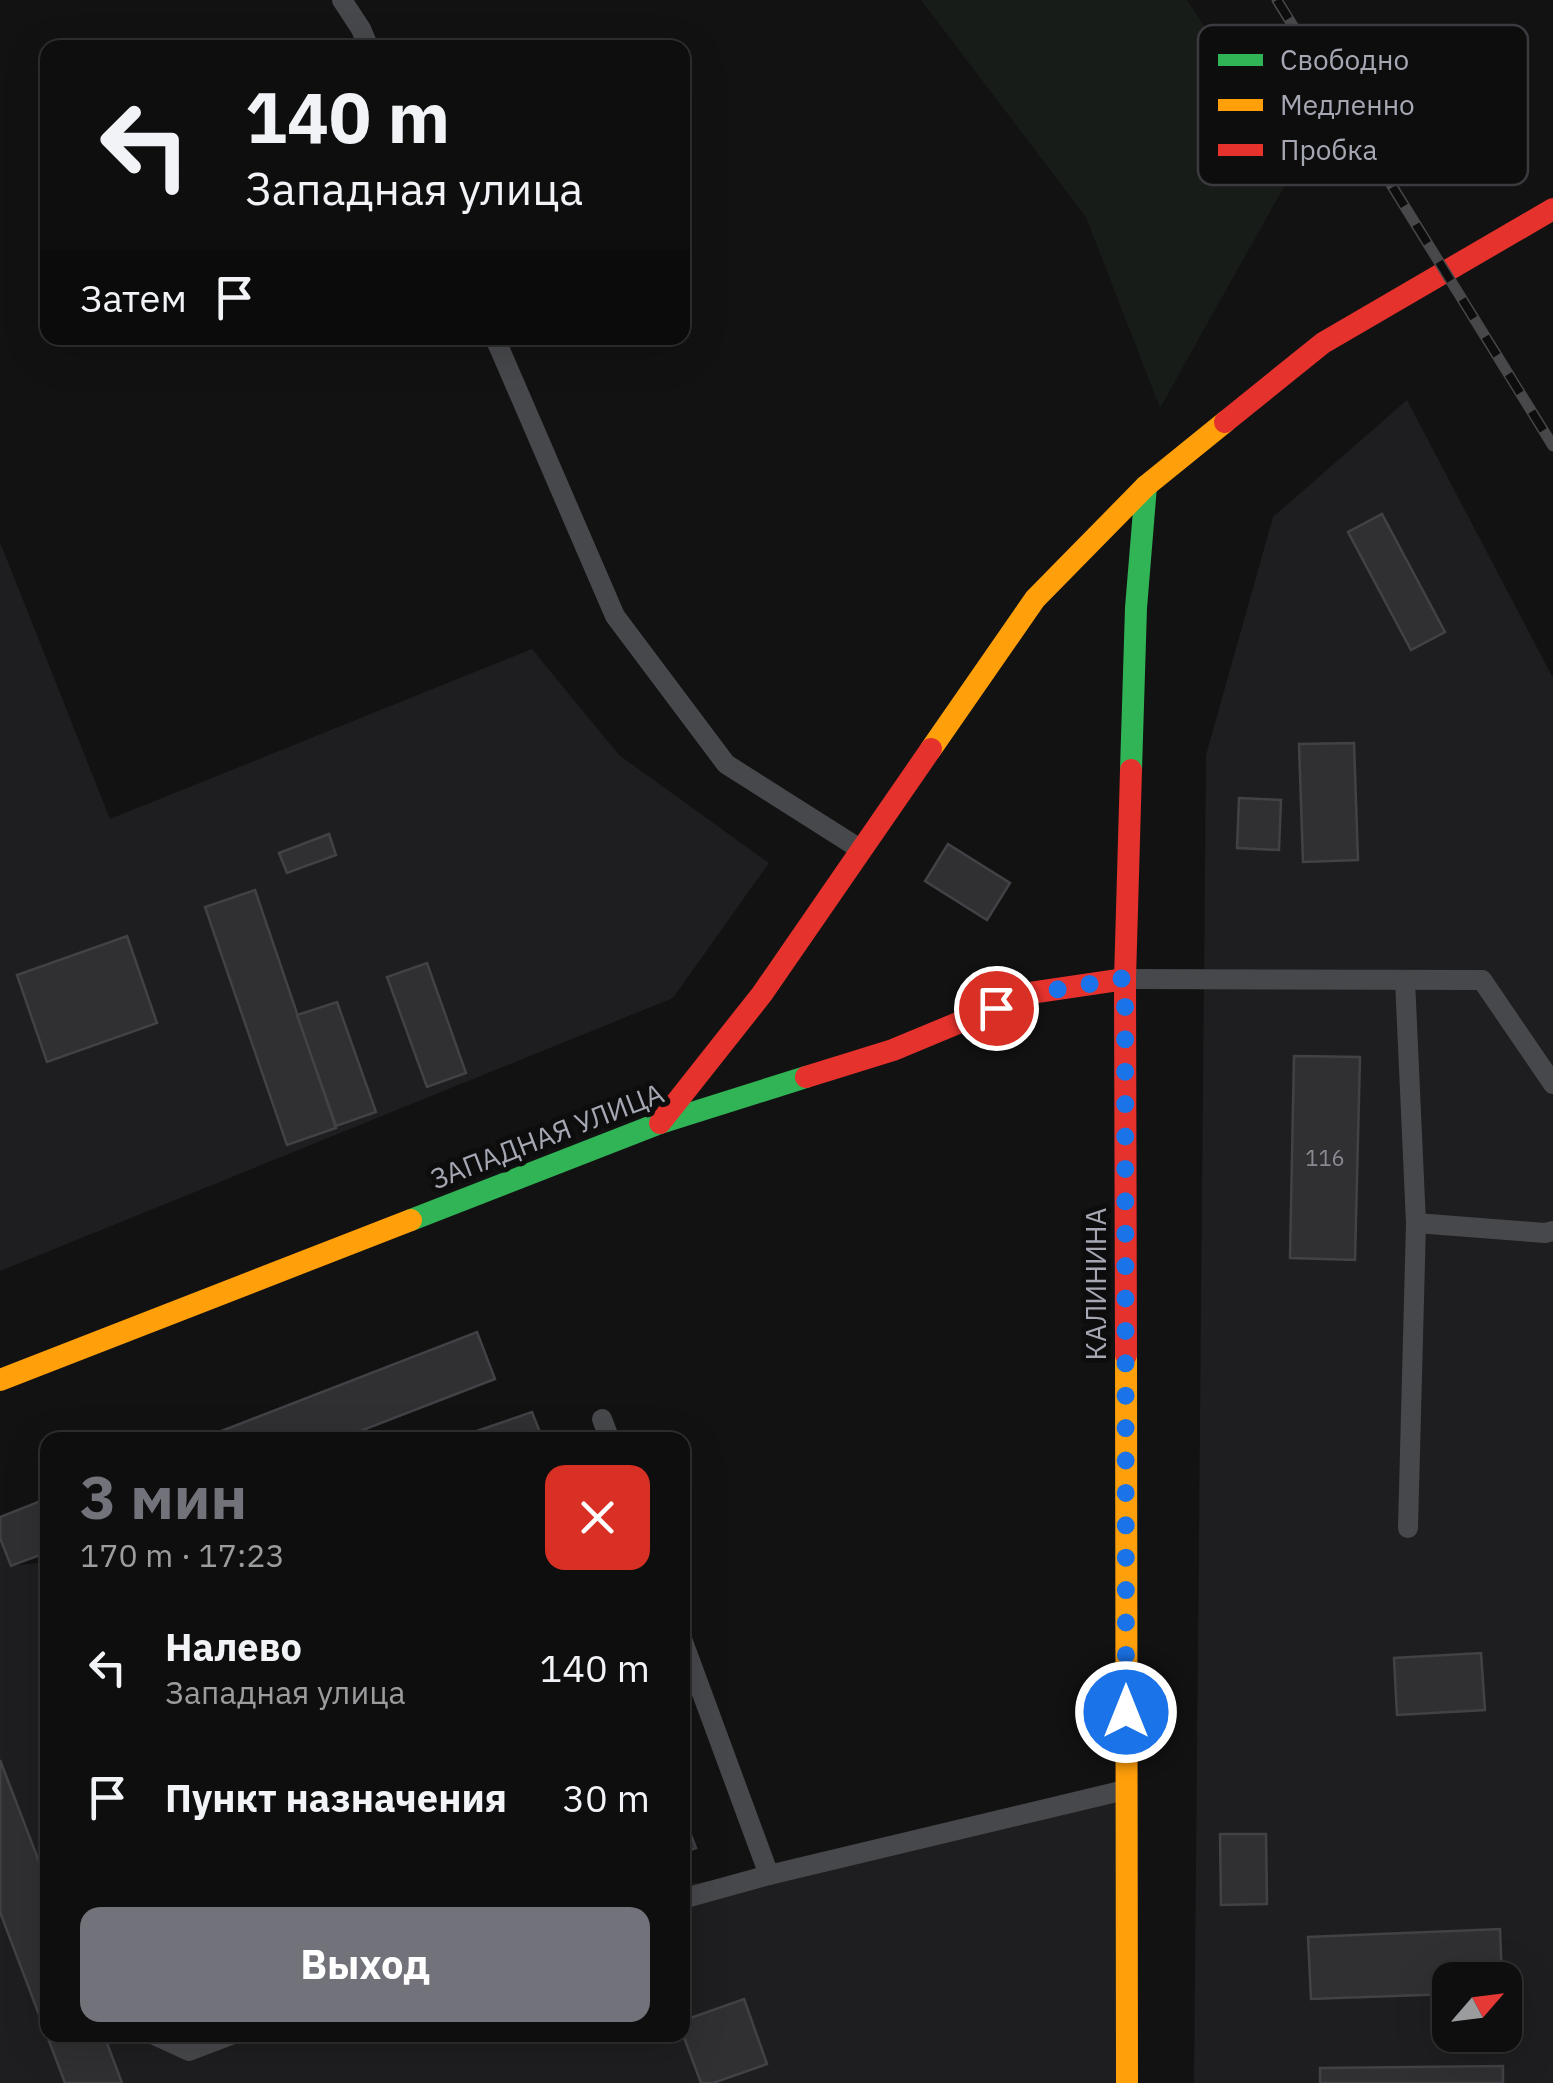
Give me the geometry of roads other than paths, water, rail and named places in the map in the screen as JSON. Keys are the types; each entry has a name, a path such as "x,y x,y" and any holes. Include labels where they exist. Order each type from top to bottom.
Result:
{"street":[{"path":"660,1123 762,994 1035,599 1146,486 1323,344 1553,209"},
{"name":"КАЛИНИНА","path":"1127,2083 1125,978 1136,608 1146,486"},
{"name":"ЗАПАДНАЯ УЛИЦА","path":"0,1380 660,1123 893,1050 1030,994 1125,978"}],"lane":[{"path":"342,0 366,40"},
{"path":"497,345 615,616 726,764 862,850"},
{"path":"1125,978 1482,980 1553,1084"},
{"path":"1405,980 1416,1223 1408,1528"},
{"path":"1416,1223 1553,1231"},
{"path":"602,1419 607,1432"},
{"path":"690,1661 769,1876"},
{"path":"690,1897 1126,1790"},
{"path":"169,2042 189,2051 213,2042"}],"railway":[{"path":"1277,0 1292,25"},
{"path":"1391,185 1553,446"}]}
